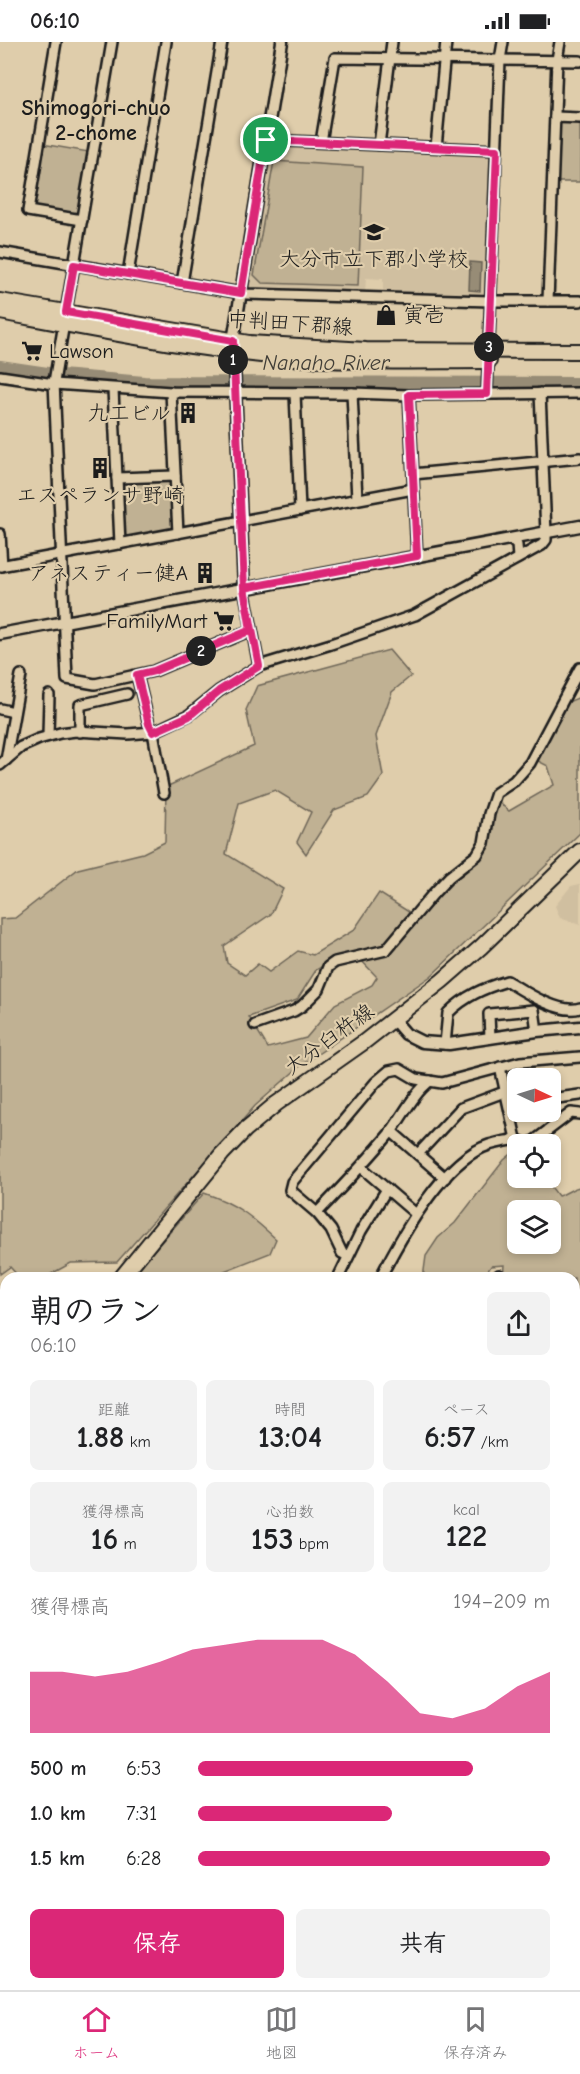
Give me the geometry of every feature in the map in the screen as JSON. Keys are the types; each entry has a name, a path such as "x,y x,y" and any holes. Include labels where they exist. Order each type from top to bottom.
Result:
{"main road":[{"name":"中判田下郡線","path":"0,301 65,318"},
{"name":"中判田下郡線","path":"0,312 65,318 307,359 488,362 580,360"},
{"name":"中判田下郡線","path":"488,362 580,351"},
{"name":"大分臼杵線","path":"126,1272 246,1129 276,1104 442,981 481,947 580,851"}],"street":[{"path":"56,42 28,211 82,220"},
{"path":"112,42 54,383 67,679 95,684 154,671 251,630"},
{"path":"128,274 166,42"},
{"path":"182,283 222,42"},
{"path":"259,666 244,588 233,346 282,42"},
{"path":"379,145 392,42"},
{"path":"436,147 446,42"},
{"path":"487,392 500,60 503,42"},
{"path":"548,301 557,60 560,42"},
{"path":"321,142 335,58 580,60"},
{"path":"555,117 580,118"},
{"path":"266,140 497,150"},
{"path":"0,252 241,293 490,301 580,301"},
{"path":"0,376 113,390 171,392 409,395 487,392 580,393"},
{"path":"113,390 120,544"},
{"path":"171,392 178,533"},
{"path":"296,393 300,510"},
{"path":"352,393 357,500"},
{"path":"3,763 21,747 48,736 80,732 128,734 153,732 189,716 219,691 259,666 415,615 542,545 546,540 546,533 540,393"},
{"path":"409,395 417,556"},
{"path":"412,474 580,458"},
{"path":"117,478 175,476"},
{"path":"0,534 1,566 413,489"},
{"path":"0,634 580,526"},
{"path":"510,539 517,545 519,558"},
{"path":"255,1024 294,1011 302,1006 319,989 328,967 335,962 386,950 441,885 477,855 484,843 489,814 496,793 514,781 530,763 580,668"},
{"path":"3,763 21,675"},
{"path":"137,675 153,732 164,793"},
{"path":"80,732 80,705 127,694"},
{"path":"48,736 49,695"},
{"path":"0,709 14,712"},
{"path":"445,1044 448,1013 468,996 507,981 542,1001 572,1011 580,1008"},
{"path":"490,1038 489,1014 534,1010 537,1030"},
{"path":"393,1019 406,1034 422,1042 445,1044 537,1030 580,1027"},
{"path":"348,1256 342,1254 331,1230 317,1213 291,1190 292,1182 376,1082 389,1071 399,1069 416,1079 442,1083 520,1062 580,1056"},
{"path":"418,1154 461,1108 507,1091 500,1067"},
{"path":"317,1213 361,1167 422,1088 430,1081"},
{"path":"561,1098 580,1095"},
{"path":"542,1134 571,1113 580,1114"},
{"path":"391,1131 446,1178"},
{"path":"383,1272 416,1214 446,1178 465,1158 488,1145 507,1141"},
{"path":"361,1167 416,1214"},
{"path":"341,1272 375,1205 387,1189"}],"shaded area":[{"path":"560,120 580,120 580,182 556,182 558,122"},
{"path":"42,144 89,152 79,214 76,216 34,209 32,206"},
{"name":"大分市立下郡小学校","path":"273,145 490,152 492,155 486,298 383,294 383,279 366,278 365,293 248,289"},
{"path":"274,161 363,167 358,286 262,283 254,275"},
{"path":"470,262 481,263 480,291 469,290"},
{"path":"124,480 172,480 173,531 126,540 123,538 121,483"},
{"path":"389,650 411,676 392,692 376,736 383,776 368,797 334,810 306,854 297,842 311,812 275,790 239,803 226,854 283,889 271,914 224,946 227,963 245,975 258,964 269,972 298,951 313,955 354,930 379,893 412,914 383,948 333,960 316,970 297,1000 249,1017 268,1048 306,1038 335,1004 372,985 377,977 361,960 389,951 434,895 487,842 496,800 509,811 554,785 548,766 534,759 563,704 580,697 580,833 431,976 299,1067 255,1106 117,1262 71,1263 55,1272 15,1272 10,1267 0,1272 0,919 15,918 78,869 143,853 165,842 166,787 254,746 246,710 257,686"},
{"path":"580,884 580,925 560,918 555,906 571,886"},
{"path":"507,1158 507,1188 552,1188 558,1196 580,1187 580,1272 503,1272 504,1265 491,1266 487,1272 424,1272 426,1256 438,1238 455,1223"},
{"path":"204,1193 235,1206 276,1239 270,1253 223,1272 135,1272"}],"waterway":[{"name":"Nanaho River","path":"0,367 61,376 144,383 580,384"}],"place":[{"name":"大分市立下郡小学校","path":"374,232"},
{"name":"寅壱","path":"386,315"},
{"name":"Lawson","path":"32,351"},
{"name":"九工ビル","path":"188,413"},
{"name":"エスペランサ野崎","path":"100,468"},
{"name":"アネスティー健A","path":"205,573"},
{"name":"FamilyMart","path":"224,621"}],"district":[{"name":"Shimogori-chuo 2-chome","path":"96,120"}],"route":[{"path":"266,140 241,293 74,265 66,312 233,341 244,588 259,666 219,691 189,716 153,732 137,675 154,671 251,630 244,588 417,556 409,395 487,394 497,150 266,140"}]}
